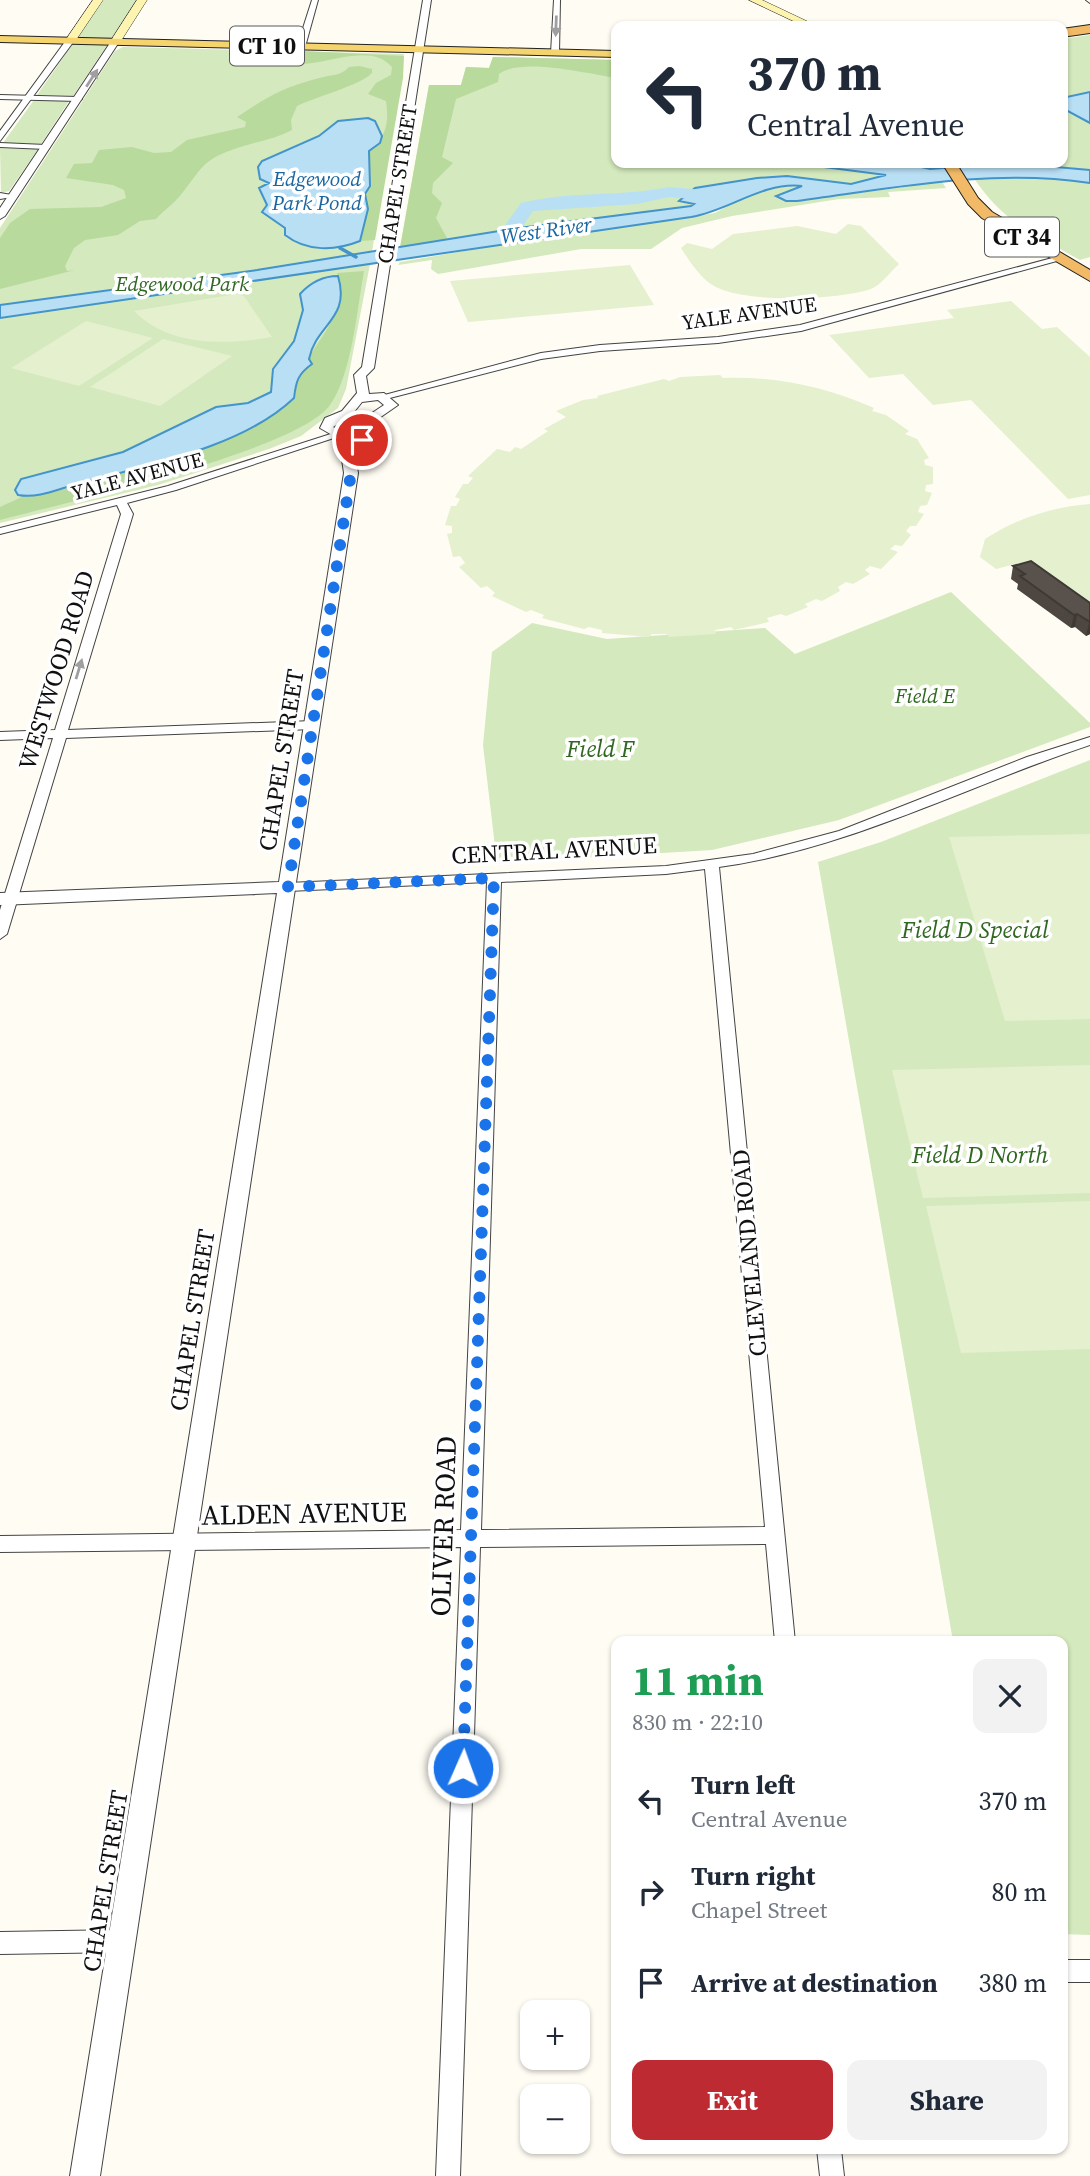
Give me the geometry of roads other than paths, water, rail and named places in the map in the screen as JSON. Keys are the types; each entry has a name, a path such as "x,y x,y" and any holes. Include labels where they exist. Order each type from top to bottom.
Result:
{"highway":[{"path":"1068,32 1090,29"},
{"name":"CT 34","path":"952,168 987,215 1090,276"}],"main road":[{"path":"69,41 98,0"},
{"path":"115,42 142,0"},
{"path":"754,0 801,21"},
{"name":"CT 10","path":"0,39 611,54"}],"street":[{"path":"301,47 315,0"},
{"name":"CHAPEL STREET","path":"358,399 363,393 360,375 368,368 426,0"},
{"path":"555,53 557,0"},
{"path":"0,138 69,41"},
{"path":"0,216 115,42"},
{"path":"0,97 78,99"},
{"path":"0,145 46,147"},
{"path":"0,196 13,196"},
{"name":"YALE AVENUE","path":"385,400 516,360 564,352 730,339 801,328 1059,259"},
{"path":"368,368 385,400"},
{"path":"358,399 385,400 369,419 362,438 326,428 329,421 346,414 358,399"},
{"name":"YALE AVENUE","path":"282,454 326,428"},
{"name":"CHAPEL STREET","path":"343,434 351,473"},
{"name":"YALE AVENUE","path":"0,531 121,501 343,434"},
{"name":"CHAPEL STREET","path":"85,2176 351,473 362,438"},
{"name":"WESTWOOD ROAD","path":"0,934 6,898 127,514 121,501"},
{"path":"0,736 313,725"},
{"name":"CENTRAL AVENUE","path":"6,898 494,878 712,865 784,851 844,834 1032,760 1090,741"},
{"name":"CLEVELAND ROAD","path":"712,865 784,1636"},
{"name":"OLIVER ROAD","path":"448,2176 494,878"},
{"name":"ALDEN AVENUE","path":"0,1544 776,1535"},
{"path":"0,1943 123,1941"},
{"path":"1068,1971 1090,1971"},
{"path":"830,2154 832,2176"}],"water":[{"path":"1090,92 1090,123 1068,111 1068,97"},
{"name":"Edgewood Park Pond","path":"368,118 375,121 382,136 380,143 369,151 370,186 365,194 368,209 360,241 341,247 321,248 294,241 285,235 285,228 262,212 267,205 259,188 269,183 260,179 258,167 262,161 319,136 338,121"},
{"name":"West River","path":"831,168 1067,168 1090,170 1090,183 1053,179 980,179 797,201 786,201 776,196 802,186 787,186 759,192 719,209 691,217 0,318 0,305 257,270 511,229 691,206 694,204 679,201 695,188 787,176 851,184 886,175"},
{"path":"338,276 340,302 313,347 309,359 312,364 298,378 294,398 273,415 222,442 194,452 34,496 18,495 15,490 21,479 123,452 216,407 248,403 271,392 273,369 294,341 303,310 300,294 317,281"}],"waterway":[{"name":"West River","path":"506,236 527,207 550,203 637,199 669,192 727,197"},
{"path":"340,248 356,257"}],"park label":[{"name":"Edgewood Park","path":"182,283"},
{"name":"Field E","path":"925,695"},
{"name":"Field F","path":"600,748"},
{"name":"Field D Special","path":"975,929"},
{"name":"Field D North","path":"980,1154"}]}
